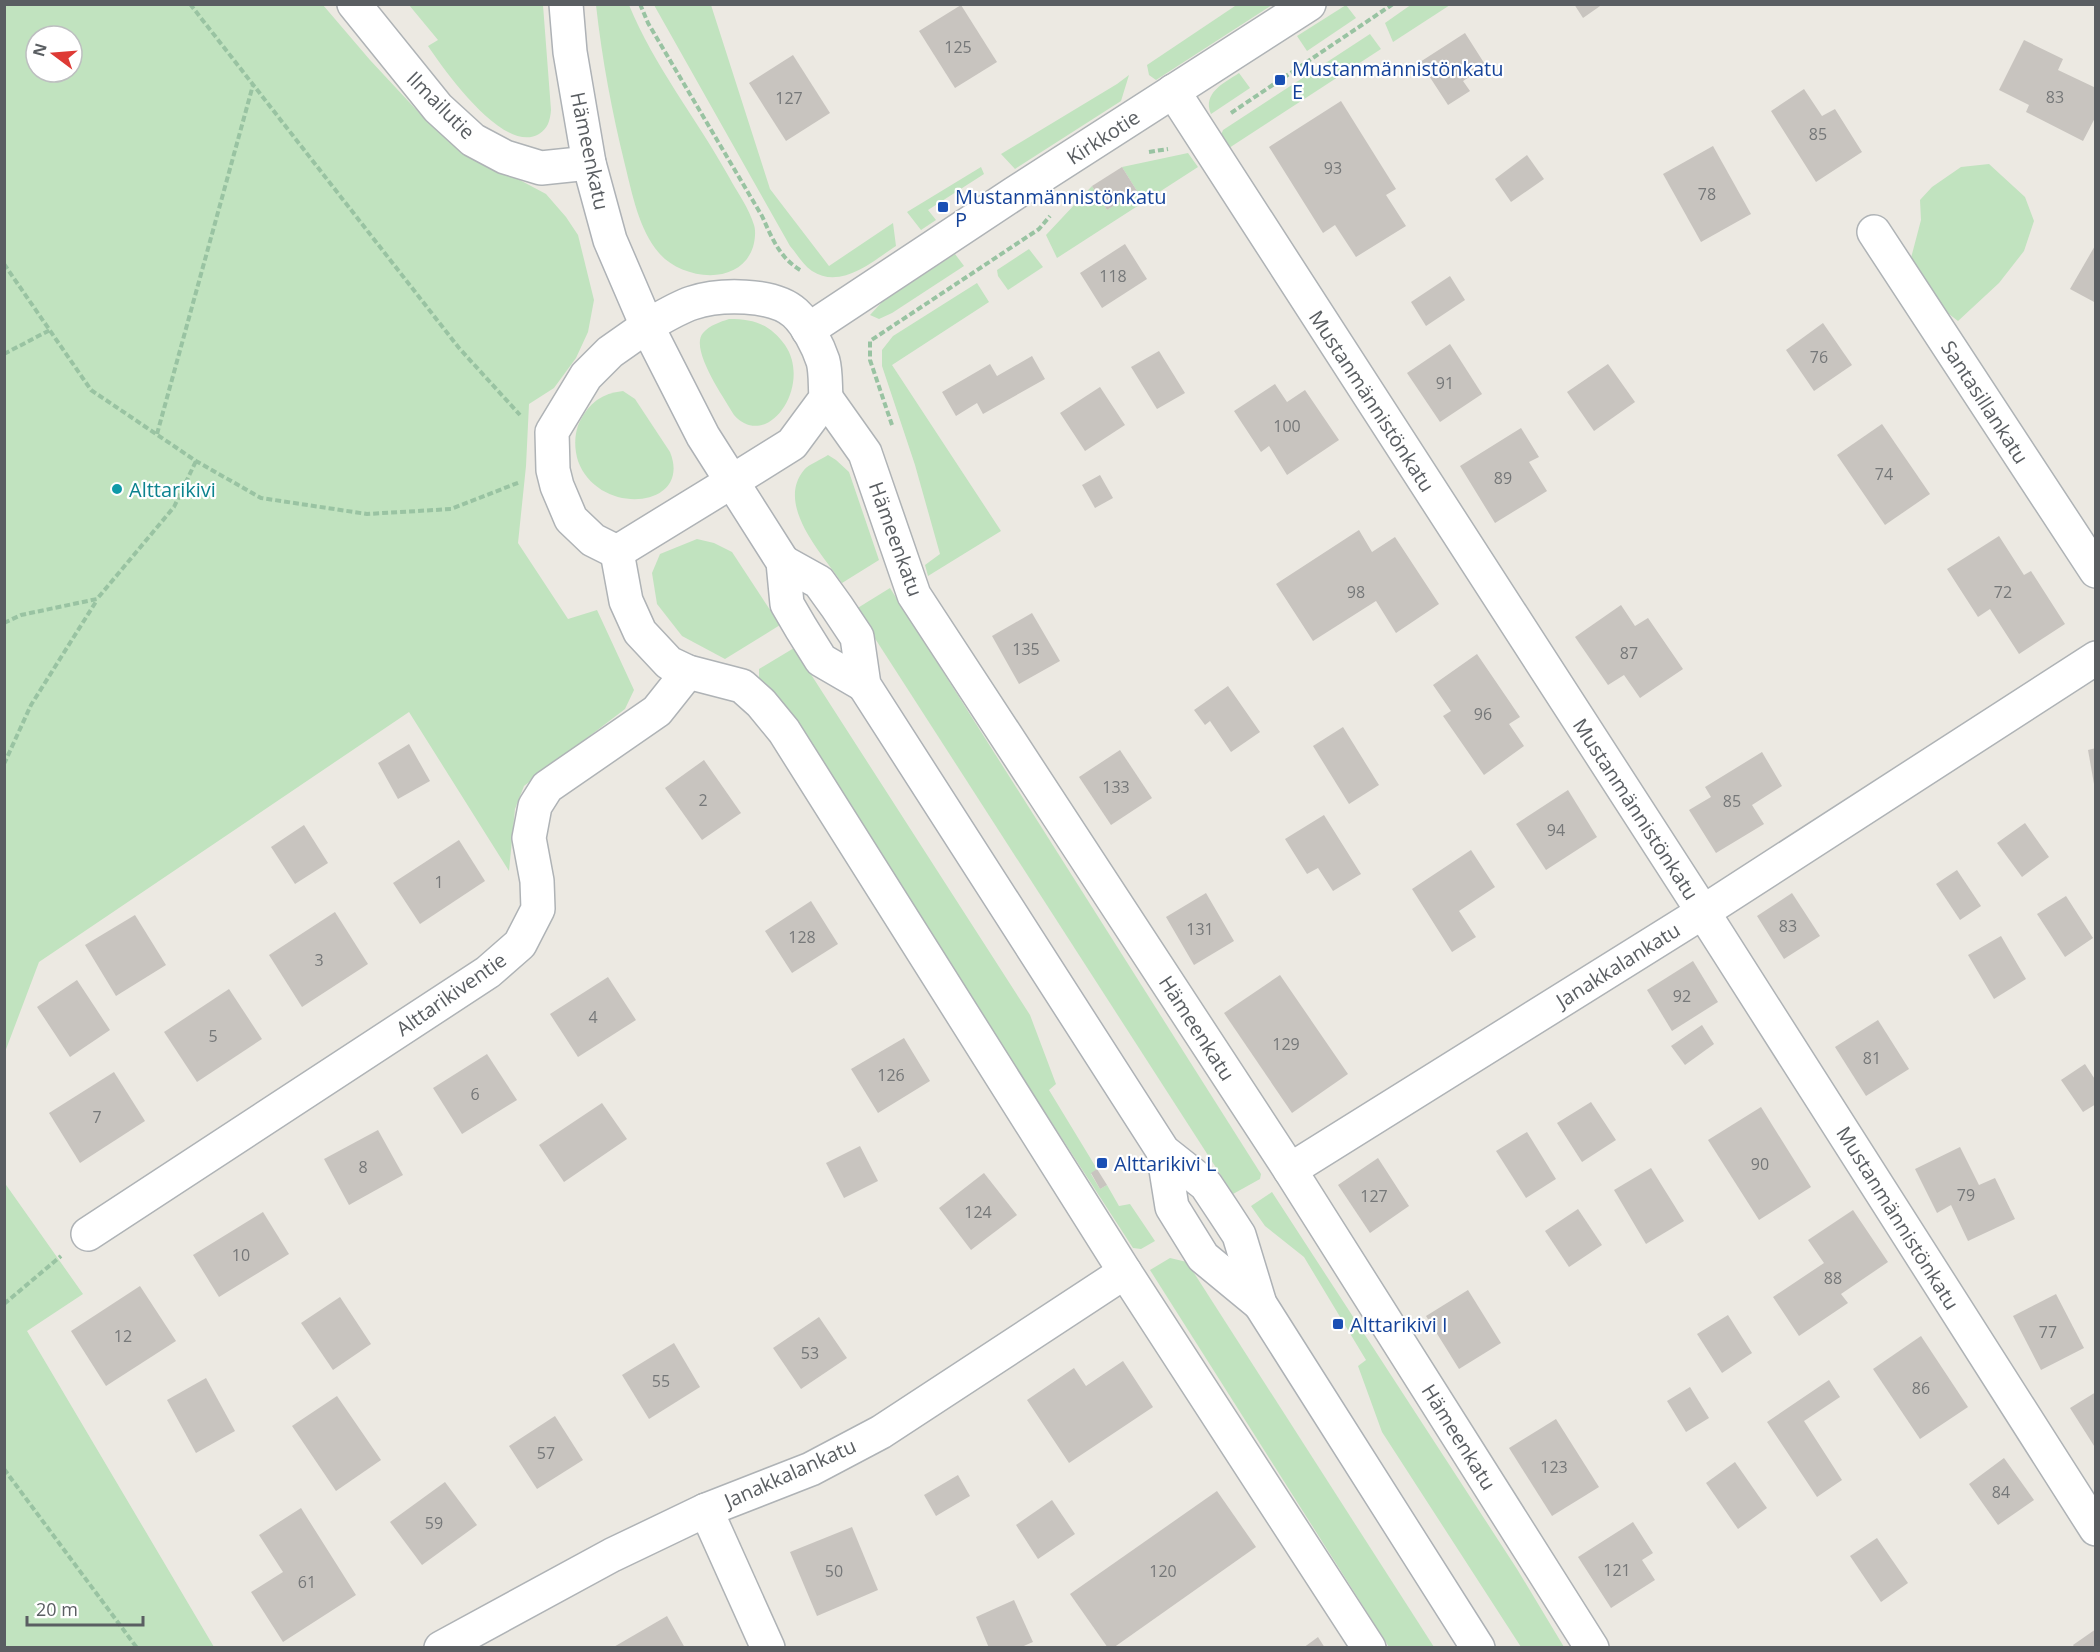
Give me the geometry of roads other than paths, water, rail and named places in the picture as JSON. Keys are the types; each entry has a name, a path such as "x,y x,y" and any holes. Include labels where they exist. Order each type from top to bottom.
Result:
{"street":[{"name":"Ilmailutie","path":"354,4 438,108 473,140 505,157 541,168 589,163"},
{"name":"Hämeenkatu","path":"566,4 570,52 589,163 610,240 647,326 703,436 783,562 819,582 857,637 864,685 1163,1151 1172,1208 1203,1257 1260,1304 1478,1647"},
{"name":"Kirkkotie","path":"808,330 1309,4"},
{"name":"Mustanmännistönkatu","path":"1173,91 1703,912 2096,1529"},
{"name":"Santasillankatu","path":"1874,232 2096,571"},
{"path":"732,297 755,298 779,303 795,313 808,330 823,362 826,398 792,444 617,552 593,540 571,519 553,470 552,432 586,376 610,352 647,326 692,303 732,297"},
{"name":"Hämeenkatu","path":"826,398 865,453 914,595 1290,1170 1592,1647"},
{"path":"617,552 626,601 640,632 669,663 688,672 742,687 760,703 784,731 1125,1272 1369,1647"},
{"name":"Janakkalankatu","path":"1290,1170 1703,912 2096,658"},
{"name":"Alttarikiventie","path":"88,1234 488,972 520,944 538,909 537,881 529,838 535,806 547,787 657,711 688,672"},
{"name":"Janakkalankatu","path":"441,1647 612,1555 706,1510 811,1469 881,1432 1125,1272"},
{"path":"706,1510 768,1647"}],"place":[{"name":"Mustanmännistönkatu E","path":"1280,80"},
{"name":"Mustanmännistönkatu P","path":"943,207"},
{"name":"Alttarikivi","path":"117,489"},
{"name":"Alttarikivi L","path":"1102,1163"},
{"name":"Alttarikivi I","path":"1338,1324"}]}
